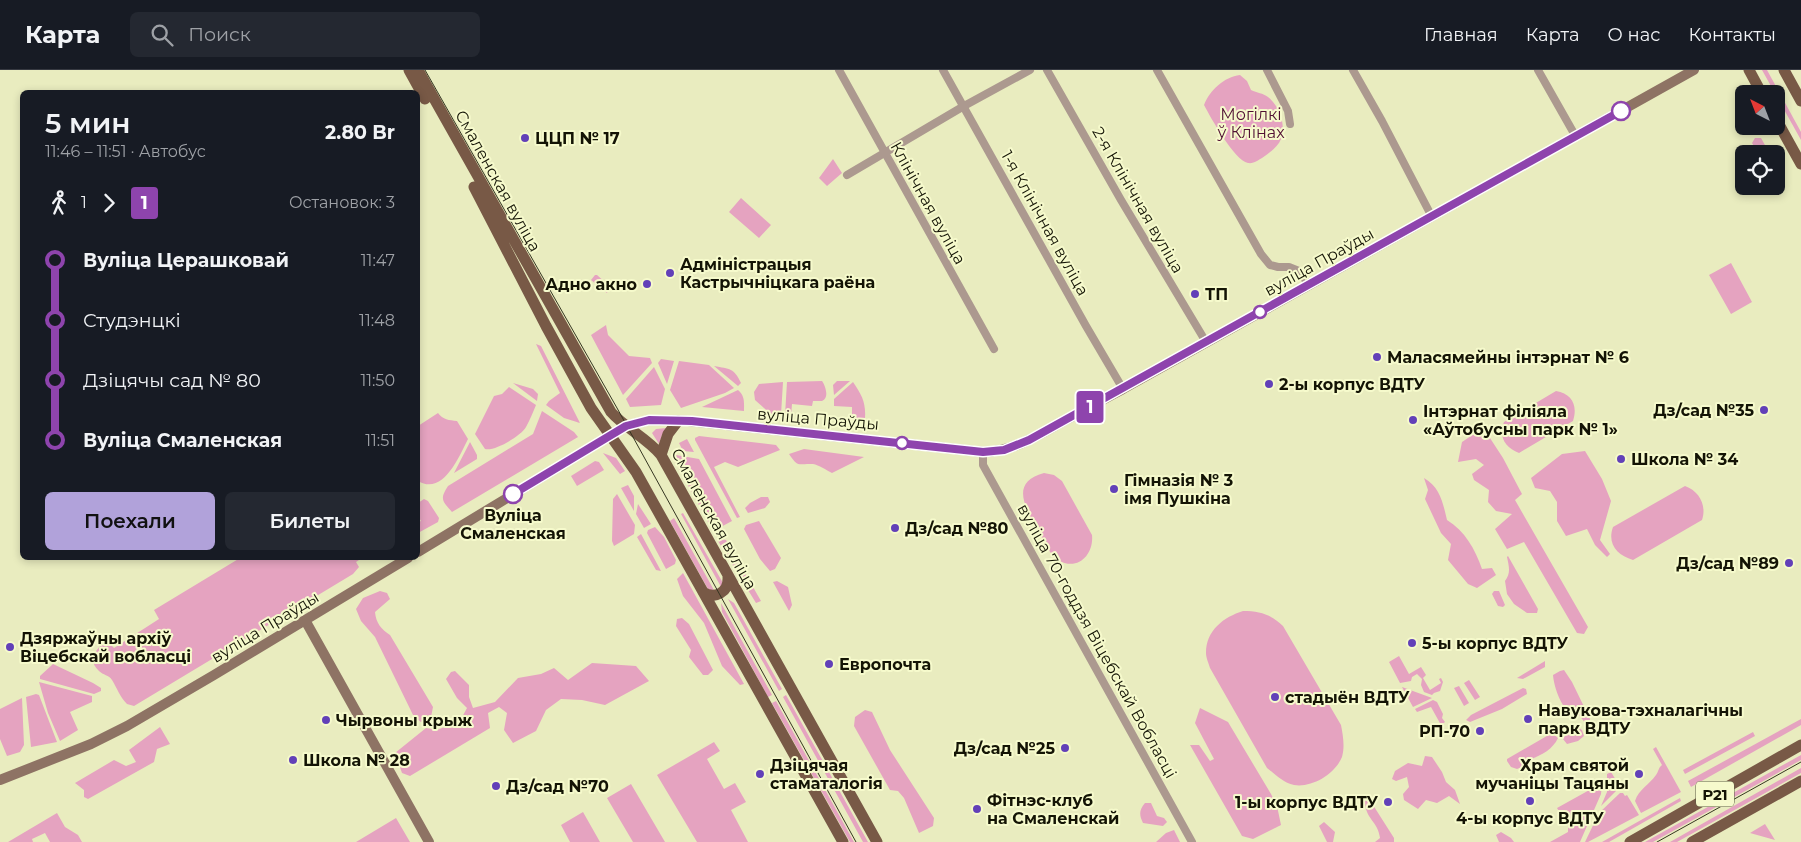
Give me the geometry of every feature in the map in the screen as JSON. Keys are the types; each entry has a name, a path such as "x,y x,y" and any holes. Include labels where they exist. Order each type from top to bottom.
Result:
{"main road":[{"name":"Смаленская вуліца","path":"409,70 481,200 582,392 636,472 843,842"},
{"name":"Смаленская вуліца","path":"418,70 611,412 661,455 740,600 877,842"},
{"name":"вуліца Праўды","path":"420,551 626,426 649,420 885,440 983,452 1004,450 1029,440 1123,389 1694,70"},
{"path":"1749,70 1757,85"},
{"path":"1784,70 1801,101"},
{"path":"1785,135 1801,164"},
{"path":"661,455 662,446 678,421"},
{"name":"вуліца Праўды","path":"0,780 107,737 405,560"},
{"path":"703,592 709,595 720,594 726,588 728,577"},
{"path":"714,614 717,603 723,598 730,596 740,600"},
{"path":"305,620 429,842"},
{"name":"Р21","path":"1630,842 1801,745"},
{"name":"Р21","path":"1692,842 1801,781"}],"street":[{"name":"Клінічная вуліца","path":"839,70 994,350"},
{"name":"1-я Клінічная вуліца","path":"943,70 1081,318 1123,389"},
{"path":"847,175 964,106 1030,70"},
{"name":"2-я Клінічная вуліца","path":"1047,70 1121,200 1206,342"},
{"path":"1157,70 1261,254 1270,265 1289,267 1299,271 1309,285"},
{"path":"1267,70 1288,111 1290,124"},
{"path":"1353,70 1432,217"},
{"path":"1538,70 1576,137"},
{"name":"вуліца 70-годдзя Віцебскай Вобласці","path":"983,452 983,465 1192,842"}],"green space":[{"path":"1762,70 1767,70 1775,85 1770,85"},
{"name":"Могілкі ў Клінах","path":"1240,75 1247,81 1251,90 1266,96 1272,101 1279,111 1283,128 1278,145 1265,156 1252,163 1242,160 1236,155 1223,138 1204,105 1218,85 1228,78"},
{"path":"1785,103 1801,132 1801,140 1785,111"},
{"path":"1755,138 1761,138 1765,145 1753,145 1752,143"},
{"path":"833,159 842,173 827,186 819,178"},
{"path":"741,198 771,225 759,238 729,212"},
{"path":"1731,263 1752,302 1731,314 1709,275"},
{"path":"595,275 607,284 607,293 591,280"},
{"path":"606,325 608,335 629,356 650,358 652,363 623,395 591,335"},
{"path":"536,344 541,346 580,423 564,418 546,405 560,393"},
{"path":"661,359 674,361 667,384 658,363"},
{"path":"679,361 709,365 734,388 725,393 681,408 670,390"},
{"path":"714,366 731,370 736,374 741,383 738,386"},
{"path":"654,367 665,389 661,405 630,407 626,399"},
{"path":"822,381 826,397 822,401 813,401 812,406 792,404 791,416 785,415 787,382"},
{"path":"837,381 850,381 834,395 833,385"},
{"path":"783,382 781,415 772,415 755,400 754,392 759,384"},
{"path":"853,382 864,403 865,418 862,421 852,419 852,407 834,406 834,399"},
{"path":"513,383 533,389 538,394 537,401"},
{"path":"509,387 536,405 526,427 519,435 501,446 485,449 475,434 494,396 502,394"},
{"path":"738,390 743,397 744,411 702,407"},
{"path":"1556,391 1562,392 1572,401 1575,410 1573,421 1519,453 1510,448 1502,437 1504,422"},
{"path":"542,411 574,432 578,437 452,512 443,500 448,486 533,434"},
{"path":"438,413 444,418 457,421 468,439 449,472 435,483 427,484 420,482 420,425"},
{"path":"667,428 659,444 652,433 656,429"},
{"path":"1474,434 1488,435 1503,458 1522,494 1515,500 1588,627 1584,634 1577,633 1524,542 1507,549 1495,529 1512,514 1496,511 1488,502 1489,490 1474,480 1472,474 1484,465 1476,459 1458,462 1462,442"},
{"path":"699,436 776,445 780,450 738,467 725,462 714,467 740,517 737,518 695,440"},
{"path":"687,439 694,452 683,451 679,443"},
{"path":"470,442 477,455 477,459 454,473"},
{"path":"804,449 864,457 832,473 820,466 797,463 789,454"},
{"path":"1585,451 1602,479 1611,501 1600,540 1610,554 1607,557 1595,545 1587,529 1566,536 1557,521 1557,502 1550,491 1535,488 1531,478 1562,454"},
{"path":"603,453 616,458 625,471 620,474"},
{"path":"672,456 699,459 732,521 717,529 712,529"},
{"path":"595,461 599,462 604,470 577,486 571,476"},
{"path":"1044,473 1054,475 1062,481 1092,535 1090,549 1083,559 1078,562 1072,564 1065,563 1053,555 1027,508 1023,491 1026,484 1032,478"},
{"path":"1424,478 1434,486 1442,502 1447,520 1459,529 1469,541 1482,569 1492,568 1496,575 1477,588 1468,584 1448,560 1451,544 1441,533 1425,499 1428,490"},
{"path":"628,485 634,496 634,511 621,488"},
{"path":"1685,486 1694,491 1701,499 1703,504 1702,520 1633,560 1618,552 1611,539 1613,527"},
{"path":"617,494 635,525 634,534 614,546 612,541 613,499"},
{"path":"761,497 768,497 770,502 765,508 748,513 745,508"},
{"path":"424,499 428,501 439,518 438,522 420,532 421,521 420,502"},
{"path":"638,504 651,524 644,528 636,514"},
{"path":"683,513 723,583 721,587 681,514"},
{"path":"674,518 715,592 708,589 670,521"},
{"path":"759,521 781,558 775,569 770,571 760,559 744,529 746,525"},
{"path":"655,527 664,537 676,560 675,564 666,569 647,533 648,530"},
{"path":"641,534 661,571 656,570 637,537"},
{"path":"721,539 726,540 761,601 756,603 718,541"},
{"path":"1508,556 1538,609 1537,613 1527,613 1514,604 1507,594 1505,581 1509,573"},
{"path":"237,560 359,560 356,562 359,567 353,574 134,706 127,704 111,678 95,667 93,659 96,651 106,642 114,648 159,619 154,610"},
{"path":"683,573 744,684 740,685 722,666 704,623 683,596 677,579"},
{"path":"777,581 788,587 792,605 789,611 773,582"},
{"path":"380,591 387,593 390,599 375,612 378,623 390,635 433,707 431,717 421,722 414,717 375,637 361,621 356,609 363,598"},
{"path":"1494,591 1499,591 1505,605 1503,607 1498,606 1492,594"},
{"path":"728,599 734,603 782,689 779,691"},
{"path":"721,603 772,695 768,697 722,612"},
{"name":"стадыён ВДТУ","path":"1243,611 1264,614 1283,626 1341,725 1344,745 1342,757 1334,769 1315,782 1301,785 1290,784 1267,768 1210,668 1206,653 1209,638 1213,631 1229,617"},
{"path":"682,618 689,624 713,670 708,675 703,675 689,657 691,650 676,626 677,619"},
{"path":"1399,656 1409,674 1421,667 1426,675 1423,678 1430,690 1441,683 1439,679 1441,678 1443,682 1440,691 1432,695 1424,692 1421,685 1422,679 1417,674 1412,677 1411,681 1400,683 1389,662"},
{"path":"1545,661 1545,667 1523,679 1517,678"},
{"path":"592,663 636,666 649,681 605,705 582,700 561,699 546,710 536,731 513,743 504,730 507,713 499,707 488,713 490,728 410,776 402,773 395,753 426,728 437,730 460,721 467,708 457,698 446,679 451,672 455,671 469,685 469,697 473,708 495,702 518,678 541,674 554,668 568,680"},
{"path":"53,664 93,683 101,688 101,691 94,694 40,679 40,676"},
{"path":"1564,670 1590,719 1589,723 1586,724 1579,715 1573,717 1565,709 1559,698 1553,675"},
{"path":"1469,680 1480,697 1475,700 1464,683"},
{"path":"39,682 92,696 92,702 70,712 78,730 60,741 48,713"},
{"path":"1459,686 1469,703 1464,706 1454,688"},
{"path":"1402,687 1432,698 1413,707"},
{"path":"1523,688 1526,689 1527,694 1502,709 1470,722 1466,720 1471,715"},
{"path":"39,695 57,742 31,747 26,697"},
{"path":"786,695 868,842 863,842 783,697"},
{"path":"22,698 24,745 20,752 7,756 0,739 0,709"},
{"path":"1433,700 1437,702 1443,714 1442,718 1445,722 1441,725 1431,707 1417,712 1415,709"},
{"path":"776,701 854,842 850,842 772,703"},
{"path":"1200,708 1228,722 1271,794 1277,806 1281,825 1253,839 1242,836 1190,745 1199,745 1210,761 1214,759 1195,723"},
{"path":"865,710 872,712 890,750 934,818 933,826 919,833 904,798 898,791 890,790 854,726 855,717"},
{"path":"1801,719 1801,725 1691,787 1688,781"},
{"path":"160,727 170,744 157,749 154,762 88,799 84,797 84,790 75,783 114,760 126,766 136,762 129,750"},
{"path":"1574,728 1582,730 1584,736 1578,741 1567,744 1563,739"},
{"path":"1753,732 1755,736 1685,774 1683,770"},
{"path":"1552,733 1558,738 1550,748 1531,759 1527,757 1522,767 1517,769 1511,767 1507,759"},
{"path":"714,742 720,751 707,759 724,789 735,783 746,802 731,810 748,842 697,842 657,775"},
{"path":"1656,747 1681,792 1641,813 1635,801 1662,765 1653,749"},
{"path":"1801,755 1801,760 1653,842 1645,842"},
{"path":"1425,756 1432,757 1446,782 1455,790 1460,804 1449,796 1437,803 1426,800 1418,809 1404,800 1403,794 1409,787 1407,777 1396,781 1392,779 1395,771 1408,763 1422,766"},
{"path":"1801,768 1801,773 1677,842 1670,842"},
{"path":"1611,772 1619,785 1617,790 1601,806 1607,792 1607,774"},
{"path":"1602,783 1601,794 1580,842 1550,842 1568,832 1568,826 1557,808"},
{"path":"631,784 665,842 633,842 607,798"},
{"path":"1620,793 1623,793 1625,796 1627,795 1639,815 1585,842 1599,813"},
{"path":"1680,798 1681,801 1609,842 1602,842"},
{"path":"1365,801 1373,801 1373,805 1394,838 1394,842 1375,842 1380,838 1379,832 1367,812"},
{"path":"1145,803 1151,803 1157,816 1164,818 1167,822 1163,826 1143,823 1140,813"},
{"path":"583,812 600,842 570,842 561,825"},
{"path":"57,813 65,827 78,835 82,842 50,842 45,833 32,839 33,842 8,842"},
{"path":"396,818 410,842 356,842"},
{"path":"1324,822 1335,832 1333,842 1327,842 1319,826"},
{"path":"1765,824 1775,840 1750,833"},
{"path":"1174,830 1180,842 1156,842 1166,833"},
{"path":"1501,832 1514,842 1499,842 1496,835"}],"tram line":[{"path":"425,70 617,408 856,842"},
{"path":"1657,842 1801,762"}],"bus line":[{"name":"1","path":"513,494 626,426 649,420 692,421 767,430 885,440 983,452 1004,450 1029,440 1123,389 1621,111"}],"place":[{"name":"ЦЦП № 17","path":"525,138"},
{"name":"Адміністрацыя Кастрычніцкага раёна","path":"670,273"},
{"name":"Адно акно","path":"647,284"},
{"name":"ТП","path":"1195,294"},
{"name":"Маласямейны інтэрнат № 6","path":"1377,357"},
{"name":"2-ы корпус ВДТУ","path":"1269,384"},
{"name":"Дз/сад №35","path":"1764,410"},
{"name":"Інтэрнат філіяла «Аўтобусны парк № 1»","path":"1413,420"},
{"name":"Школа № 34","path":"1621,459"},
{"name":"Гімназія № 3 імя Пушкіна","path":"1114,489"},
{"name":"Вуліца Смаленская","path":"513,494"},
{"name":"Дз/сад №80","path":"895,528"},
{"name":"Дз/сад №89","path":"1789,563"},
{"name":"5-ы корпус ВДТУ","path":"1412,643"},
{"name":"Дзяржаўны архіў Віцебскай вобласці","path":"10,647"},
{"name":"Европочта","path":"829,664"},
{"name":"стадыён ВДТУ","path":"1275,697"},
{"name":"Навукова-тэхналагічны парк ВДТУ","path":"1528,719"},
{"name":"Чырвоны крыж","path":"326,720"},
{"name":"РП-70","path":"1480,731"},
{"name":"Дз/сад №25","path":"1065,748"},
{"name":"Школа № 28","path":"293,760"},
{"name":"Дзіцячая стаматалогія","path":"760,774"},
{"name":"Храм святой мучаніцы Тацяны","path":"1639,774"},
{"name":"Дз/сад №70","path":"496,786"},
{"name":"4-ы корпус ВДТУ","path":"1530,801"},
{"name":"1-ы корпус ВДТУ","path":"1388,802"},
{"name":"Фітнэс-клуб на Смаленскай","path":"977,809"}]}
